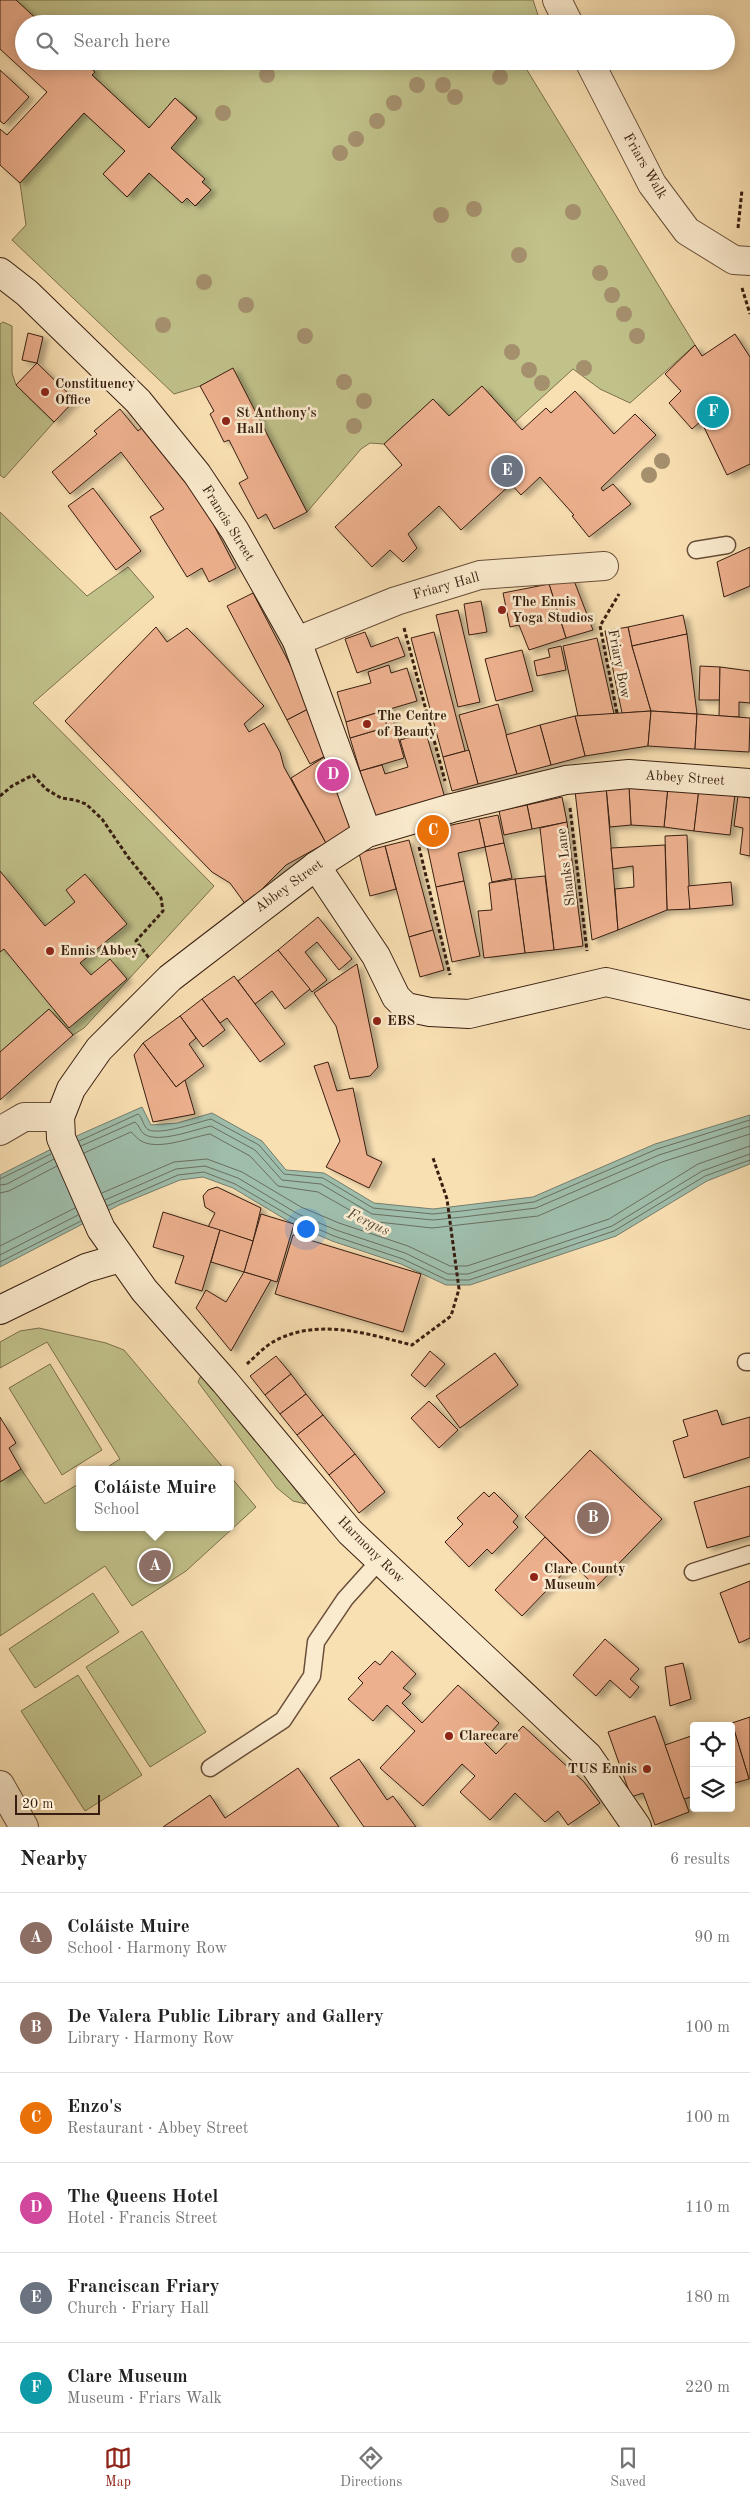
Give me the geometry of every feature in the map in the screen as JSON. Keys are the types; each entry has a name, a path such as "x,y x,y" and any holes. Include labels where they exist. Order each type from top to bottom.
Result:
{"street":[{"path":"557,0 564,15"},
{"name":"Friars Walk","path":"594,70 652,184 687,231 742,260"},
{"name":"Francis Street","path":"0,272 27,293 138,401 197,474 235,531 297,641 367,833"},
{"name":"Friary Hall","path":"297,641 396,601 480,574 604,566"},
{"name":"Abbey Street","path":"60,1127 71,1089 99,1049 170,978 316,866 367,833 452,808 566,780 629,774 750,783"},
{"path":"316,866 376,956 396,997 406,1007 430,1012 469,1014 606,982 750,1014"},
{"path":"0,1131 24,1117 60,1127 98,1222 120,1258 86,1268 0,1310"},
{"name":"Harmony Row","path":"120,1258 144,1290 225,1382 350,1532 588,1756 637,1827"},
{"path":"0,1785 24,1827"}],"lane":[{"path":"696,550 727,545"},
{"path":"693,1572 750,1554"},
{"path":"210,1768 283,1720 312,1676 316,1642 345,1599 380,1560"}],"path":[{"path":"742,190 742,260"},
{"name":"Friary Bow","path":"617,713 600,626 619,594"},
{"path":"396,601 452,808"},
{"path":"0,796 12,786 33,775 46,790 61,798 86,804 102,819 128,857 161,898 163,911 136,941 144,953 170,978"},
{"name":"Shanks Lane","path":"566,780 587,951"},
{"path":"413,820 450,975"},
{"path":"225,1382 273,1342 305,1330 349,1329 412,1345 451,1316 459,1289 447,1199 433,1158"}],"green space":[{"path":"16,0 533,0 538,15 32,15"},
{"path":"93,70 527,70 695,345 630,403 600,389 573,369 515,422 482,386 449,416 433,399 384,444 370,443 361,449 307,512 233,369 200,386 174,394 12,240 26,225 20,183 84,113 125,151 103,174 127,197 149,173 182,203 187,198 196,206 210,190 202,182 205,179 171,148 197,117 175,98 149,128 92,75 95,72"},
{"path":"3,322 12,326 12,373 16,385 54,422 4,478 0,475 0,324"},
{"path":"0,512 87,596 128,567 154,597 33,703 214,886 84,1028 73,1035 49,1009 0,1053"},
{"path":"39,1328 106,1343 124,1350 222,1466 109,1466 120,1459 47,1342 0,1368 0,1342 20,1331"},
{"path":"50,1364 102,1450 62,1475 9,1388"},
{"path":"204,1369 306,1504 293,1501 277,1488 198,1382"},
{"path":"21,1469 45,1504 76,1485 76,1531 230,1531 186,1571 132,1606 105,1566 0,1636 0,1482"},
{"path":"234,1481 256,1507 234,1527"},
{"path":"93,1593 119,1632 35,1688 9,1649"},
{"path":"142,1631 206,1732 150,1767 86,1667"},
{"path":"78,1675 142,1775 85,1811 21,1711"}],"water":[{"name":"Fergus","path":"142,1107 151,1125 177,1123 212,1113 262,1141 286,1170 324,1173 374,1203 433,1209 533,1197 655,1144 750,1115 750,1164 707,1181 616,1236 470,1285 446,1285 401,1264 332,1241 293,1224 233,1188 203,1177 180,1180 119,1205 0,1267 0,1175 81,1134"}],"building":[{"path":"0,0 16,0 32,15 15,15 15,63 0,49"},
{"path":"0,70 29,97 4,124 0,121"},
{"path":"23,70 93,70 95,72 92,75 149,128 175,98 197,118 171,148 205,179 202,182 211,190 195,206 187,198 182,203 149,173 127,197 103,174 125,151 84,113 20,183 0,165 0,129 7,135 47,92"},
{"path":"28,333 43,337 37,363 22,360"},
{"path":"735,334 750,357 750,464 727,475 701,421 692,429 669,403 681,391 665,374 695,345 702,356"},
{"name":"Constituency Office","path":"37,363 75,400 54,422 16,385"},
{"path":"233,368 307,512 274,529 266,514 258,519 239,483 248,478 229,440 224,442 210,414 214,411 200,386"},
{"path":"482,386 522,430 546,408 551,413 575,391 614,434 635,414 656,435 601,488 603,491 613,484 631,504 589,537 572,516 574,515 540,477 521,495 511,484 461,530 439,506 408,534 417,548 403,562 390,550 372,567 335,527 402,465 384,444 433,399 449,416"},
{"path":"120,409 138,431 143,427 205,508 236,568 209,582 202,568 187,577 150,517 164,509 121,452 70,494 52,472 97,434 94,431"},
{"path":"93,488 141,551 116,570 68,506"},
{"path":"750,547 750,586 724,597 717,562"},
{"path":"573,578 593,630 566,638 549,584"},
{"path":"549,584 566,638 529,650 519,625 510,627 503,593"},
{"path":"253,593 312,707 287,720 227,606"},
{"path":"481,601 487,632 469,635 464,604"},
{"path":"458,610 480,702 458,707 436,615"},
{"path":"683,615 687,634 632,646 628,627"},
{"path":"156,627 167,642 187,628 264,706 244,724 249,732 264,723 280,752 284,767 326,843 286,865 246,905 230,883 212,872 65,721"},
{"path":"628,627 651,711 622,713 605,631"},
{"path":"365,632 371,647 398,637 405,656 357,673 345,639"},
{"path":"434,632 465,751 443,757 411,638"},
{"path":"687,634 697,714 651,711 632,646"},
{"path":"597,638 614,714 578,716 563,646"},
{"path":"561,646 566,670 537,676 534,661 550,657 548,649"},
{"path":"522,650 533,691 496,701 485,659"},
{"path":"389,665 391,673 407,668 417,701 346,722 337,692 371,683 368,672"},
{"path":"700,666 720,667 720,700 699,700"},
{"path":"720,667 750,671 750,703 739,702 739,717 719,716"},
{"path":"498,704 517,774 478,784 459,715"},
{"path":"312,707 329,754 310,764 287,720"},
{"path":"390,709 404,758 360,771 350,738 387,727 383,711"},
{"name":"The Centre of Beauty","path":"383,711 387,727 350,738 346,722"},
{"path":"651,711 648,746 585,756 575,716"},
{"path":"651,711 697,714 695,749 648,746"},
{"path":"697,714 750,718 749,752 695,749"},
{"path":"575,716 585,756 551,765 540,725"},
{"path":"540,725 551,765 517,774 506,735"},
{"path":"426,733 445,798 374,819 360,771 382,765 385,774 408,767 400,740"},
{"path":"469,750 478,784 452,791 443,757"},
{"path":"329,754 354,828 326,843 291,778"},
{"path":"668,786 699,789 694,831 664,827"},
{"path":"668,786 664,827 631,825 629,787"},
{"path":"606,787 629,787 631,825 610,827"},
{"path":"606,787 618,930 592,940 575,791"},
{"path":"699,789 735,794 730,835 694,831"},
{"path":"738,796 750,798 750,856 740,854 743,828 734,826"},
{"path":"562,797 567,822 532,829 527,805"},
{"path":"527,805 532,829 504,835 499,811"},
{"path":"498,815 504,843 485,847 479,819"},
{"path":"479,819 485,847 458,853 464,881 436,887 424,831"},
{"path":"567,822 583,946 554,950 540,828"},
{"path":"687,835 690,909 667,910 665,836"},
{"path":"409,840 433,930 409,937 385,846"},
{"path":"504,843 512,878 492,882 485,847"},
{"path":"665,845 667,910 618,930 615,889 634,887 633,866 613,869 611,848"},
{"path":"385,846 396,889 370,896 359,853"},
{"name":"Ennis Abbey","path":"0,871 45,926 75,902 66,890 85,874 127,924 80,963 91,975 110,959 127,979 69,1028 4,949 0,952"},
{"path":"545,876 554,950 525,953 515,879"},
{"path":"515,879 525,953 484,958 478,911 492,910 489,883"},
{"path":"464,881 480,956 452,962 436,887"},
{"path":"731,882 733,905 690,909 688,886"},
{"path":"318,917 352,959 339,970 317,942 305,952 327,980 312,992 278,950"},
{"path":"433,930 444,970 420,977 409,937"},
{"path":"278,950 310,989 285,1009 272,991 255,1004 238,981"},
{"path":"357,964 378,1067 370,1076 350,1079 336,1026 314,993"},
{"path":"234,976 285,1044 260,1062 227,1018 220,1023 202,999"},
{"path":"202,999 225,1030 203,1047 180,1016"},
{"path":"49,1009 73,1035 0,1100 0,1052"},
{"path":"180,1016 196,1038 189,1044 204,1066 176,1087 143,1043"},
{"path":"143,1043 176,1087 185,1080 195,1114 153,1122 134,1055"},
{"path":"328,1062 337,1091 353,1088 367,1155 382,1162 369,1188 326,1167 340,1141 314,1066"},
{"path":"217,1187 261,1208 253,1241 208,1227 215,1213 205,1207 203,1196 208,1190"},
{"path":"163,1212 220,1230 202,1291 175,1283 184,1256 153,1247"},
{"path":"261,1214 294,1224 277,1282 244,1272"},
{"path":"220,1230 253,1241 244,1272 211,1262"},
{"path":"293,1235 421,1274 403,1332 275,1294"},
{"path":"244,1272 271,1280 231,1351 196,1308 206,1290 226,1302"},
{"path":"430,1351 445,1364 425,1387 411,1375"},
{"path":"495,1353 518,1385 460,1428 436,1396"},
{"path":"276,1356 291,1374 265,1395 250,1376"},
{"path":"291,1374 306,1394 280,1414 265,1395"},
{"path":"306,1394 323,1415 297,1435 280,1414"},
{"path":"429,1401 458,1430 439,1448 411,1418"},
{"path":"717,1410 722,1425 750,1417 750,1457 684,1478 673,1441 688,1436 683,1420"},
{"path":"323,1415 355,1454 329,1475 297,1435"},
{"path":"0,1417 16,1443 9,1448 21,1469 0,1482"},
{"path":"590,1450 662,1519 596,1587 525,1517"},
{"path":"355,1454 385,1492 359,1513 329,1475"},
{"path":"750,1486 750,1536 707,1548 694,1502"},
{"path":"484,1492 489,1497 494,1492 518,1516 513,1522 518,1527 492,1554 487,1549 469,1567 445,1542 463,1524 457,1518"},
{"name":"Clare County Museum","path":"545,1537 572,1564 522,1616 495,1590"},
{"path":"750,1581 750,1638 739,1643 720,1593"},
{"path":"605,1639 639,1669 630,1679 639,1687 630,1698 610,1680 596,1696 573,1675"},
{"name":"Clarecare","path":"392,1651 416,1674 403,1688 411,1694 402,1703 422,1723 458,1685 499,1723 483,1741 496,1754 523,1726 584,1782 600,1803 568,1825 558,1811 545,1822 515,1793 490,1820 460,1792 475,1776 462,1764 423,1806 380,1768 415,1731 387,1705 373,1721 348,1699 363,1683 358,1678 375,1661 380,1665"},
{"path":"683,1663 691,1699 670,1706 665,1667"},
{"name":"TUS Ennis","path":"655,1716 689,1812 655,1825 643,1793 631,1797 608,1732"},
{"path":"750,1717 749,1779 735,1733 735,1722"},
{"path":"735,1733 749,1779 735,1783"},
{"path":"690,1736 690,1797 684,1799 665,1745"},
{"path":"359,1759 387,1800 393,1796 416,1827 364,1827 330,1778"},
{"path":"298,1768 339,1827 163,1827 210,1795 225,1818"}],"place":[{"name":"Constituency Office","path":"45,392"},
{"name":"Clare Museum","path":"713,412"},
{"name":"St Anthony's Hall","path":"226,421"},
{"name":"Franciscan Friary","path":"507,471"},
{"name":"The Ennis Yoga Studios","path":"502,610"},
{"name":"The Centre of Beauty","path":"367,724"},
{"name":"The Queens Hotel","path":"333,775"},
{"name":"Enzo's","path":"433,831"},
{"name":"Ennis Abbey","path":"50,951"},
{"name":"EBS","path":"377,1021"},
{"name":"De Valera Public Library and Gallery","path":"593,1518"},
{"name":"Coláiste Muire","path":"155,1566"},
{"name":"Clare County Museum","path":"534,1577"},
{"name":"Clarecare","path":"449,1736"},
{"name":"TUS Ennis","path":"647,1769"}]}
